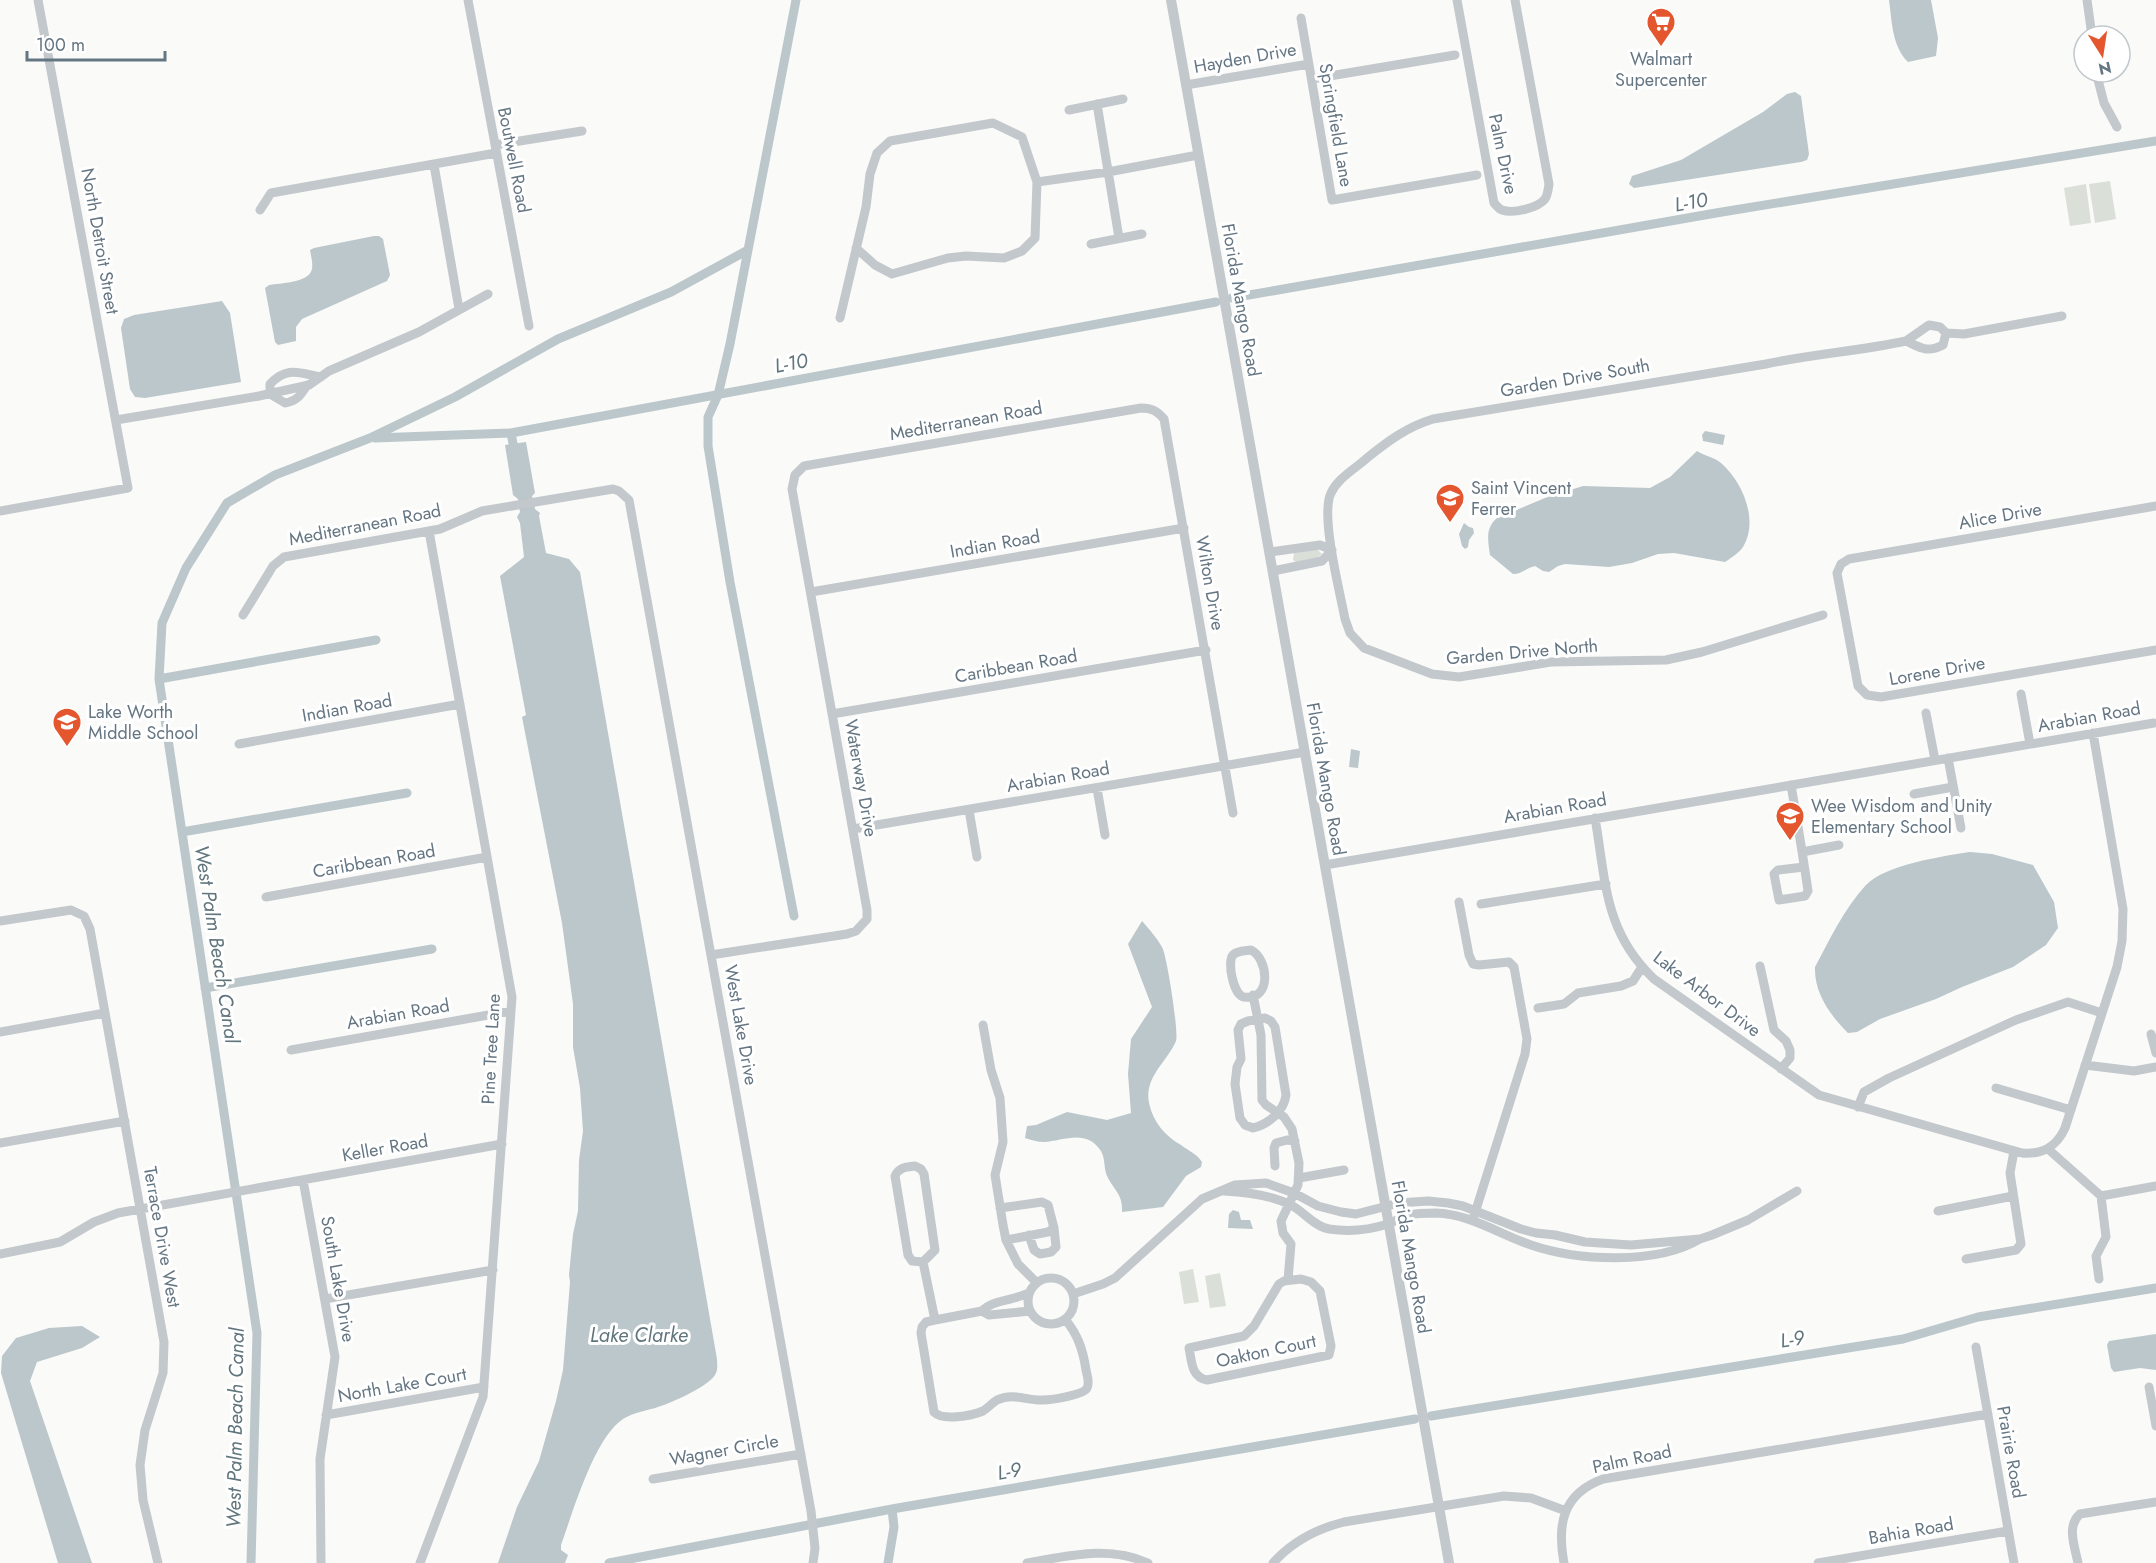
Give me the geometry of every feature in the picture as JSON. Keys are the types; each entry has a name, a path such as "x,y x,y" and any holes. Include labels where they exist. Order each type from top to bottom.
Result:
{"street":[{"name":"North Detroit Street","path":"0,511 128,488 38,0"},
{"name":"Boutwell Road","path":"468,0 529,327"},
{"name":"Florida Mango Road","path":"1171,0 1449,1563"},
{"name":"Palm Drive","path":"1457,0 1494,203 1500,209 1510,211 1536,206 1544,201 1548,194 1549,184 1515,0"},
{"path":"2087,0 2090,24"},
{"name":"Springfield Lane","path":"1301,18 1332,200 1478,175"},
{"name":"Hayden Drive","path":"1312,79 1455,55"},
{"name":"Hayden Drive","path":"1186,85 1309,64"},
{"path":"2099,84 2104,103 2117,128"},
{"path":"1069,110 1123,99"},
{"path":"1097,104 1119,238"},
{"path":"840,318 856,248 866,207 870,174 877,153 890,141 993,123 1022,137 1037,182 1035,238 1022,251 1004,258 966,256 948,258 892,274 875,265 856,248"},
{"path":"260,210 272,193 434,165 495,149 582,131"},
{"path":"1037,182 1108,172 1198,155"},
{"path":"434,165 459,309"},
{"path":"1091,244 1142,234"},
{"path":"116,420 270,394 307,385 419,332 488,294"},
{"name":"Garden Drive South","path":"1332,550 1326,512 1329,497 1336,485 1392,437 1419,423 1455,415 1766,364 1811,354 1832,354 1868,349 1906,341 1929,325 1940,327 1946,333 1964,334 2062,316"},
{"name":"Garden Drive South","path":"1906,341 1922,349 1933,350 1943,345 1946,333"},
{"path":"270,394 270,384 280,374 296,372 321,377"},
{"path":"296,372 297,388"},
{"path":"270,394 285,403 291,402 298,399 307,385"},
{"name":"Mediterranean Road","path":"792,482 804,466 1141,408 1154,410"},
{"name":"Wilton Drive","path":"1154,410 1164,419 1233,813"},
{"name":"Waterway Drive","path":"711,955 848,933 862,926 867,919 792,482"},
{"name":"Mediterranean Road","path":"243,615 273,566 284,557 429,531 453,525 476,513 539,501 613,489 625,494"},
{"name":"West Lake Drive","path":"625,494 631,506 801,1454 811,1511 815,1548 813,1563"},
{"name":"Alice Drive","path":"1849,559 2156,506"},
{"name":"Indian Road","path":"811,592 1184,528"},
{"name":"Pine Tree Lane","path":"420,1563 483,1396 512,997 429,531"},
{"path":"1270,552 1320,545 1332,550 1322,561 1273,571"},
{"name":"Garden Drive North","path":"1332,550 1345,619 1354,638 1371,651 1432,674 1445,676 1466,676 1551,663 1666,660 1702,652 1823,615"},
{"name":"Lorene Drive","path":"1849,559 1841,564 1837,573 1858,686 1867,695 1881,697 2156,650"},
{"name":"Caribbean Road","path":"832,714 1206,650"},
{"name":"Arabian Road","path":"2021,694 2030,744"},
{"name":"Indian Road","path":"239,744 460,704"},
{"path":"1926,713 1935,760"},
{"name":"Arabian Road","path":"1324,865 2154,723"},
{"path":"2093,733 2124,922 2121,948 2071,1110 2062,1134 2048,1149 2102,1196 2106,1237 2096,1256 2099,1279"},
{"name":"Arabian Road","path":"853,829 1305,752"},
{"path":"1948,758 1961,828"},
{"path":"1791,785 1808,891 1805,896 1779,900 1774,874 1778,870 1804,867"},
{"path":"1914,794 1953,787"},
{"path":"1096,788 1105,835"},
{"path":"969,810 977,857"},
{"name":"Lake Arbor Drive","path":"1595,818 1611,910 1619,934 1642,968 1654,979 1819,1095 2014,1151 2029,1154 2048,1149"},
{"path":"1802,852 1839,845"},
{"name":"Caribbean Road","path":"266,897 487,857"},
{"path":"1481,904 1606,884"},
{"path":"1459,902 1469,955 1473,964 1509,962 1514,967 1527,1039 1525,1054 1477,1212 1471,1220"},
{"name":"Terrace Drive West","path":"0,921 64,910 78,912 84,916 90,929 164,1342 163,1373 145,1430 140,1465 143,1500 158,1563"},
{"path":"1251,950 1257,952 1260,958 1264,989 1260,994 1253,995 1244,997 1238,994 1235,988 1230,961 1238,952 1251,950"},
{"path":"1760,966 1774,1030 1786,1041 1790,1050 1790,1058 1781,1069"},
{"path":"1538,1008 1564,1004 1578,993 1621,986 1633,981 1642,968"},
{"path":"1253,995 1263,1058 1261,1093 1266,1105 1288,1123 1295,1141 1299,1163 1299,1178 1281,1221 1281,1227 1291,1244 1288,1280"},
{"path":"1858,1107 1864,1092 2016,1020 2068,1002 2102,1013"},
{"name":"Arabian Road","path":"291,1050 511,1011"},
{"path":"0,1032 105,1014"},
{"path":"1265,1018 1275,1027 1286,1095 1278,1113 1270,1120 1253,1128 1245,1125 1240,1118 1234,1084 1241,1059 1238,1030 1241,1024 1265,1018"},
{"path":"983,1025 991,1070 1000,1098 1003,1142 995,1175 1006,1240 1018,1264 1037,1283"},
{"path":"2151,1034 2156,1053"},
{"path":"2085,1065 2134,1071 2156,1067"},
{"path":"1996,1088 2071,1110"},
{"path":"0,1143 124,1121"},
{"path":"1275,1166 1276,1143 1287,1140 1295,1141"},
{"name":"Keller Road","path":"0,1254 60,1242 105,1216 502,1144"},
{"path":"1966,1259 2016,1250 2021,1244 2010,1173 2014,1151"},
{"path":"915,1166 924,1174 935,1250 923,1262 912,1261 908,1255 895,1176 903,1167 915,1166"},
{"path":"1299,1178 1344,1170"},
{"name":"South Lake Drive","path":"303,1180 335,1357 320,1459 321,1563"},
{"path":"1073,1294 1115,1278 1202,1199 1235,1185 1266,1183 1294,1193 1318,1206 1356,1214 1399,1203 1428,1201 1463,1206 1521,1229 1585,1242 1631,1245 1700,1239"},
{"path":"2102,1196 2156,1186"},
{"path":"1221,1191 1248,1192 1289,1204 1326,1229 1350,1232 1389,1224 1410,1215 1453,1215 1471,1220 1532,1246 1578,1256 1623,1257 1664,1254 1687,1247 1700,1239 1747,1221 1797,1191"},
{"path":"1938,1211 2013,1196"},
{"path":"1000,1208 1042,1202 1048,1205 1051,1210 1056,1247 1051,1252 1040,1254 1034,1250 1029,1236"},
{"path":"1006,1240 1048,1232 1054,1228"},
{"path":"923,1262 934,1320"},
{"path":"325,1299 493,1270"},
{"path":"1050,1278 1058,1279 1070,1287 1073,1294 1072,1310 1065,1319 1059,1322 1039,1321 1030,1311 1028,1298 1037,1283 1050,1278"},
{"name":"Oakton Court","path":"1288,1280 1307,1280 1320,1291 1331,1346 1329,1355 1208,1380 1195,1375 1189,1348 1244,1336 1254,1326 1279,1284 1288,1280"},
{"path":"1030,1292 1020,1298 988,1305 982,1311 926,1322 922,1327 921,1333 934,1412 938,1417 977,1413 999,1399 1013,1396 1040,1401 1082,1393 1087,1388 1088,1382 1082,1349 1077,1335 1065,1319"},
{"path":"982,1311 989,1315 1020,1310 1030,1311"},
{"name":"Prairie Road","path":"1976,1347 2014,1563"},
{"name":"North Lake Court","path":"326,1415 484,1387"},
{"path":"2149,1387 2156,1423"},
{"name":"Palm Road","path":"1566,1511 1574,1498 1584,1489 1610,1478 1988,1414"},
{"name":"Wagner Circle","path":"653,1479 801,1454"},
{"path":"1273,1563 1292,1545 1321,1529 1344,1522 1504,1496 1518,1496 1545,1502 1566,1511 1560,1532 1564,1563"},
{"path":"2078,1563 2072,1526 2074,1519 2080,1514 2156,1502"},
{"name":"Bahia Road","path":"1818,1563 2008,1531"},
{"path":"1028,1563 1105,1552 1127,1555 1148,1563"}],"shaded area":[{"path":"2110,181 2116,219 2095,223 2089,184"},
{"path":"2086,184 2091,223 2070,226 2064,188"},
{"path":"1317,549 1322,554 1318,558 1296,562 1293,560 1294,553"},
{"path":"1193,1269 1199,1302 1184,1304 1179,1272"},
{"path":"1220,1273 1226,1306 1210,1308 1205,1276"}],"water":[{"path":"1889,0 1931,0 1938,38 1936,56 1908,62 1896,41"},
{"path":"1795,92 1801,96 1809,154 1807,160 1634,188 1629,184 1632,176 1681,160 1763,112 1787,94"},
{"path":"374,236 383,239 390,275 387,281 302,319 296,327 296,341 278,345 275,342 265,288 269,285 294,282 310,274 312,262 310,250 314,248"},
{"path":"222,301 230,313 241,382 145,398 135,397 130,389 121,328 124,319 134,315"},
{"path":"1705,431 1725,435 1723,445 1703,441 1702,435"},
{"name":"Lake Clarke","path":"526,442 535,493 532,496 535,509 540,513 546,553 569,559 580,572 717,1359 717,1371 707,1383 681,1398 623,1419 603,1442 586,1477 561,1545 561,1550 568,1555 565,1563 498,1563 517,1507 539,1461 563,1370 569,1275 578,1211 579,1160 583,1131 580,1088 573,1047 573,1004 562,923 522,717 526,715 500,576 524,557 520,523 517,517 520,512 518,499 513,495 505,445"},
{"path":"1697,451 1718,461 1729,471 1736,480 1746,502 1749,514 1748,537 1743,547 1725,562 1674,553 1658,554 1632,563 1609,567 1565,564 1549,572 1535,566 1513,574 1490,555 1489,530 1497,518 1545,498 1583,486 1650,488 1670,477"},
{"path":"1464,523 1473,528 1474,533 1465,549 1459,534"},
{"path":"1351,749 1360,751 1358,768 1349,767"},
{"path":"1970,852 1992,854 2033,865 2054,902 2058,928 2046,945 2013,967 1880,1019 1857,1032 1848,1033 1835,1019 1820,995 1815,967 1851,904 1866,885 1886,872 1915,862"},
{"path":"1142,921 1158,940 1164,953 1176,1024 1176,1041 1153,1077 1148,1094 1149,1103 1153,1116 1165,1133 1202,1162 1201,1167 1186,1176 1163,1207 1122,1212 1120,1197 1108,1178 1103,1154 1095,1144 1081,1138 1044,1142 1025,1138 1027,1126 1036,1125 1067,1112 1107,1120 1131,1113 1128,1074 1131,1039 1152,1007 1128,944"},
{"path":"1233,1210 1239,1212 1241,1220 1250,1220 1253,1229 1228,1228 1229,1214"},
{"path":"82,1326 100,1337 82,1348 37,1362 30,1381 92,1563 58,1563 1,1373 2,1356 16,1338 49,1328"},
{"path":"2156,1334 2156,1370 2140,1368 2114,1372 2111,1368 2107,1345 2109,1341"}],"waterway":[{"path":"794,916 730,582 708,446 708,417 718,395 730,344 796,0"},
{"name":"L-10","path":"1232,298 1716,213 2156,141"},
{"name":"West Palm Beach Canal","path":"251,1563 257,1333 159,679 162,623 186,568 227,503 275,475 370,438 455,397 558,339 671,292 748,250"},
{"name":"L-10","path":"375,438 511,433 1216,302"},
{"path":"511,433 515,454"},
{"path":"159,679 376,640"},
{"path":"182,832 407,793"},
{"path":"205,988 432,949"},
{"name":"L-9","path":"1431,1416 1903,1339 1978,1317 2156,1288"},
{"name":"L-9","path":"609,1563 892,1509 1415,1419"},
{"path":"888,1563 894,1527 892,1509"}],"place":[{"name":"Walmart Supercenter","path":"1661,48"},
{"name":"Saint Vincent Ferrer","path":"1450,524"},
{"name":"Lake Worth Middle School","path":"67,748"},
{"name":"Wee Wisdom and Unity Elementary School","path":"1790,842"}]}
